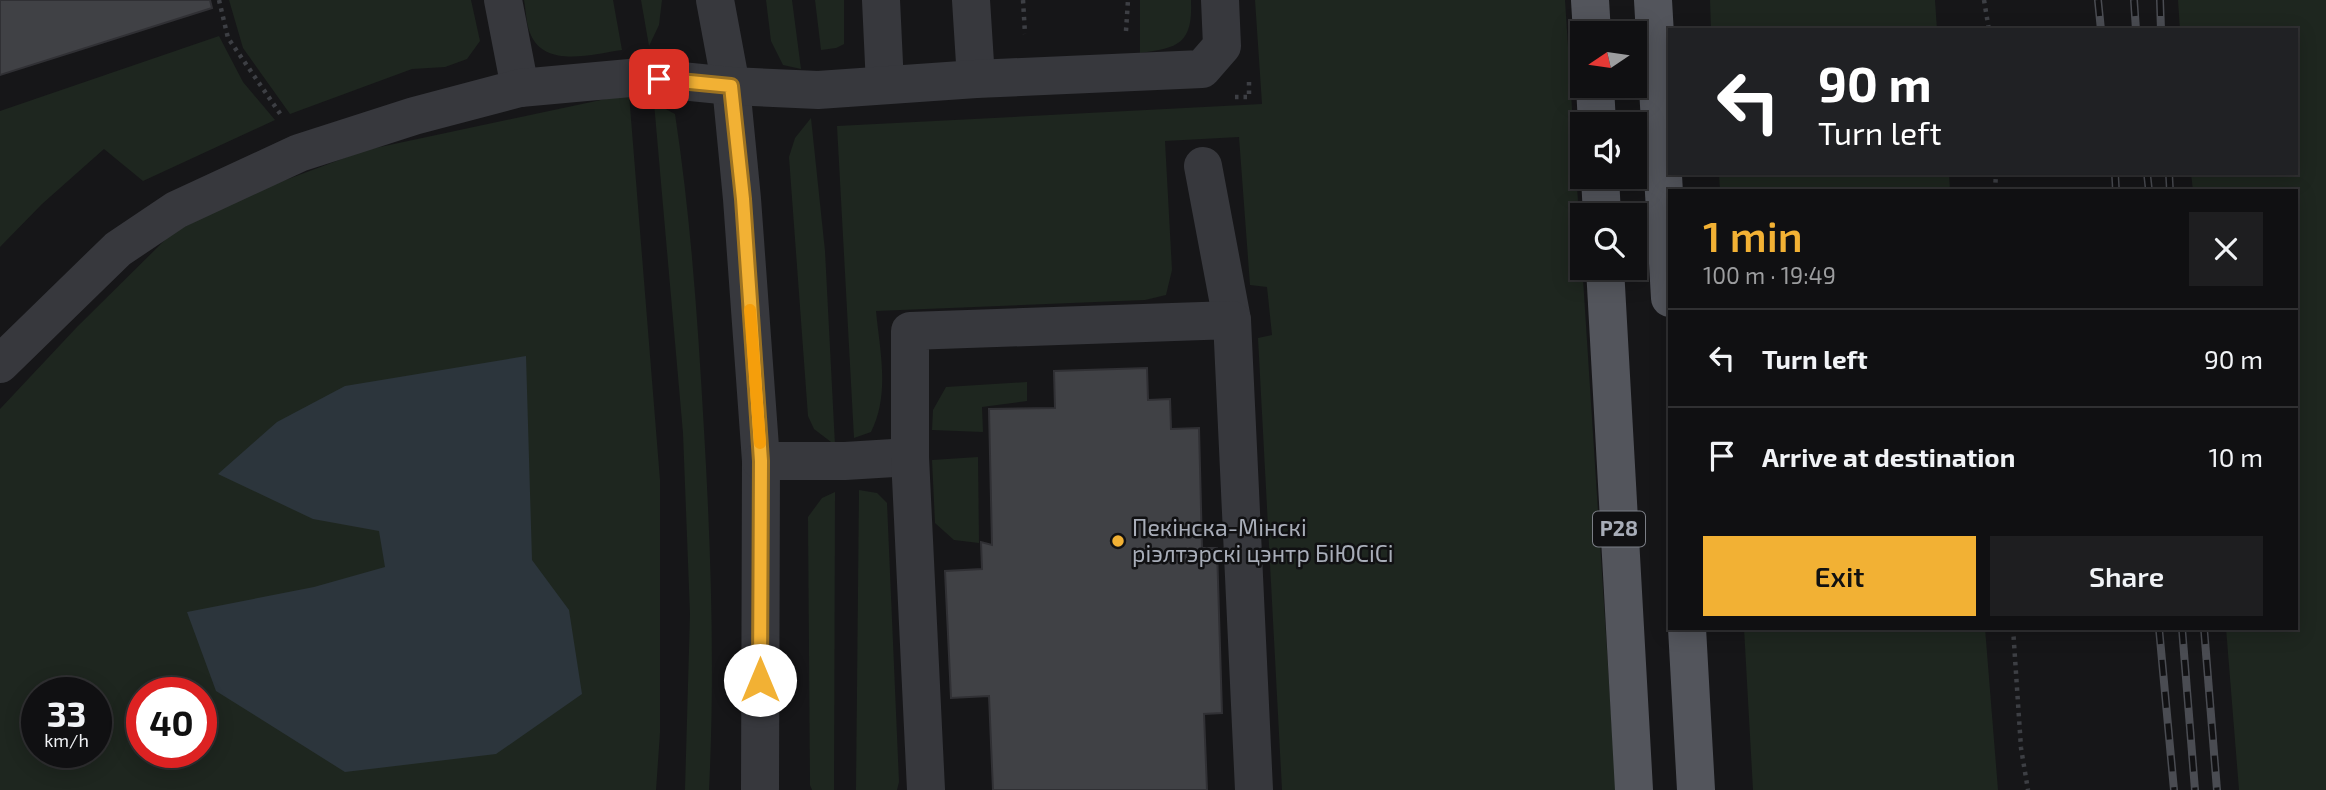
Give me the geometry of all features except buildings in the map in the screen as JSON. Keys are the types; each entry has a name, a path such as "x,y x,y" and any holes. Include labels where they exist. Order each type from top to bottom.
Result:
{"main road":[{"path":"1590,0 1591,21"},
{"path":"1653,0 1668,263"},
{"name":"Р28","path":"1606,280 1634,790"},
{"path":"1687,630 1696,790"}],"street":[{"path":"503,0 520,88"},
{"path":"715,0 731,86 743,199 761,461 760,790"},
{"path":"881,0 885,85"},
{"path":"971,0 976,79"},
{"path":"0,364 118,249 176,210 299,153 414,116 520,88 641,77 731,86 818,90 976,79 1202,69 1222,46 1220,0"},
{"path":"1203,166 1232,320 1254,790"},
{"path":"926,790 910,457 910,331 1232,320"},
{"path":"761,461 845,461 910,457"}],"path":[{"path":"219,0 228,38 287,125"},
{"path":"1984,0 1989,28"},
{"path":"2013,630 2021,748 2028,790"}],"shaded area":[{"path":"229,0 471,0 480,41 467,59 445,67 412,69 290,114 243,48"},
{"path":"524,0 613,0 622,50 584,56 558,55 546,51 530,33"},
{"path":"641,0 662,0 659,25 649,46"},
{"path":"766,0 792,0 801,69 783,65 771,41"},
{"path":"815,0 844,0 844,44 821,50"},
{"path":"1140,0 1191,0 1191,15 1186,35 1173,46 1140,53"},
{"path":"1255,0 1565,0 1572,112 1570,112 1570,189 1577,189 1578,203 1570,203 1570,280 1583,280 1616,790 1282,790 1258,338 1272,335 1267,287 1250,285 1239,137 1165,141 1172,270 1166,295 1145,300 876,311 882,373 880,403 871,432 854,438 837,126 1262,104"},
{"path":"1710,0 1935,0 1937,28 1711,28"},
{"path":"2178,0 2326,0 2326,790 2239,790 2226,630 2298,630 2298,189 2193,189 2191,175 2298,175 2298,28 2180,28"},
{"path":"219,36 243,82 275,120 143,181 104,149 42,204 0,247 0,111"},
{"path":"629,94 660,480 660,733 656,790 0,790 0,409 77,327 172,233 256,191 366,150"},
{"path":"654,103 675,114 693,272 710,565 712,700 709,790 685,790 690,614 683,433"},
{"path":"811,118 825,251 835,445 814,429 808,416 789,157 795,138"},
{"path":"1719,175 1949,175 1950,189 1720,189"},
{"path":"526,356 532,560 569,610 582,694 496,754 345,772 217,692 217,677 211,677 187,612 314,587 385,567 379,531 313,519 218,474 277,422 345,386"},
{"path":"1027,382 1027,401 982,407 983,432 932,430 933,410 946,387"},
{"path":"978,457 979,543 954,540 935,523 932,460"},
{"path":"859,490 877,493 887,503 899,782 897,790 856,790"},
{"path":"835,492 834,790 812,790 808,517 822,498"},
{"path":"1744,630 1985,630 1998,790 1753,790"}],"railway":[{"path":"2098,0 2101,28"},
{"path":"2134,0 2136,28"},
{"path":"2160,0 2161,28"},
{"path":"2115,175 2116,189"},
{"path":"2147,175 2149,189"},
{"path":"2169,175 2170,189"},
{"path":"2159,630 2174,790"},
{"path":"2182,630 2195,790"},
{"path":"2204,630 2217,790"}],"slow traffic":[{"path":"750,310 760,443"}],"place":[{"name":"Пекінска-Мінскі ріэлтэрскі цэнтр БіЮСіСі","path":"1118,541"}],"route":[{"path":"659,79 731,86 743,199 761,461 760,680"}]}
